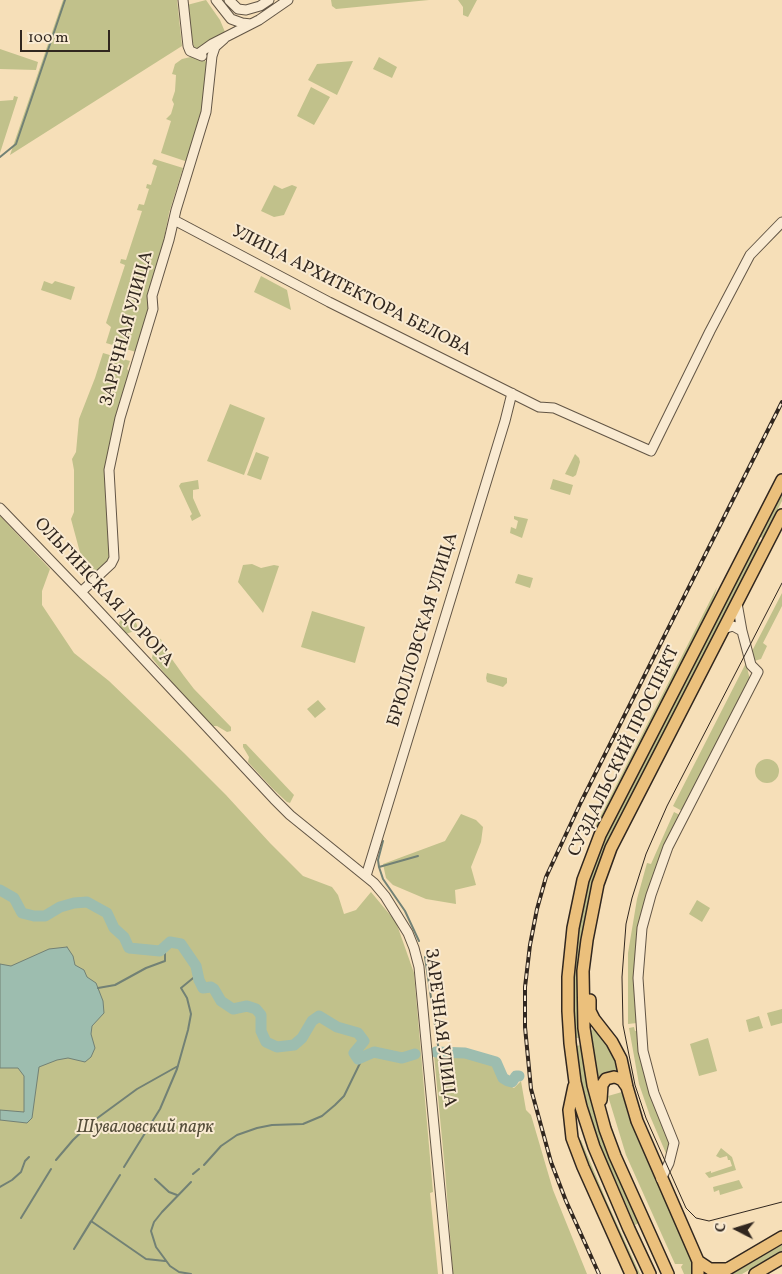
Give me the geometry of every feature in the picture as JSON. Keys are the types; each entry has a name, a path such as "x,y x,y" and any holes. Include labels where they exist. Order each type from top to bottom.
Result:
{"main road":[{"name":"СУЗДАЛЬСКИЙ ПРОСПЕКТ","path":"650,1274 594,1148 575,1082 569,1030 568,977 572,936 578,901 590,859 609,817 782,480"},
{"name":"СУЗДАЛЬСКИЙ ПРОСПЕКТ","path":"668,1274 615,1156 593,1085 584,1028 583,971 593,903 611,848 723,629 778,532 782,515"},
{"path":"583,971 589,995 590,1011 598,1026 617,1050 637,1121 698,1261 698,1274"},
{"path":"600,1112 601,1090 606,1079 618,1078 627,1087"},
{"path":"575,1082 569,1110 572,1138 631,1274"},
{"path":"698,1261 710,1269 722,1272 782,1237"},
{"path":"755,1274 782,1258"}],"street":[{"path":"183,0 190,51 208,60 210,65"},
{"path":"216,0 231,19 242,24 251,24"},
{"path":"229,0 238,9 253,10 268,0"},
{"path":"198,54 267,15 288,0"},
{"name":"ЗАРЕЧНАЯ УЛИЦА","path":"80,592 114,558 109,470 120,418 153,309 152,296 206,112 210,65 215,47 224,39"},
{"name":"УЛИЦА АРХИТЕКТОРА БЕЛОВА","path":"174,220 329,302 539,407 554,408 651,451 750,255 782,222"},
{"name":"БРЮЛЛОВСКАЯ УЛИЦА","path":"366,876 505,422 512,393"},
{"name":"ОЛЬГИНСКАЯ ДОРОГА","path":"0,508 181,701"},
{"path":"661,1179 669,1163 674,1146 654,1093 643,1051 638,978 640,941 651,895 668,847 758,672 751,665 742,632 737,603"},
{"path":"723,629 733,626 742,632"},
{"name":"ЗАРЕЧНАЯ УЛИЦА","path":"181,701 284,810 366,876 385,896 408,933 414,948 418,967 448,1274"}],"green space":[{"path":"63,0 177,0 182,46 10,155"},
{"path":"206,0 220,20 225,32 200,50 194,49 187,5"},
{"path":"331,0 429,0 336,9 332,6"},
{"path":"458,0 477,0 468,17 463,15 463,7"},
{"path":"0,49 38,62 36,70 0,69"},
{"path":"201,56 207,64 204,104 188,162 161,153 171,121 166,119 171,114 174,104 172,100 175,91 176,75 172,74 175,64 182,59"},
{"path":"379,57 397,67 392,78 373,69"},
{"path":"353,61 337,95 308,80 317,64"},
{"path":"311,87 330,97 314,125 297,116"},
{"path":"14,96 18,97 0,153 0,101 13,100"},
{"path":"154,159 183,168 169,213 164,239 166,240 148,296 148,310 136,352 106,343 111,327 106,323 125,265 120,263 121,259 126,260 142,211 137,210 139,204 144,205 149,189 146,188 147,184 151,185 157,166 152,164"},
{"path":"274,185 282,189 292,185 297,187 284,215 274,217 261,211"},
{"path":"261,276 287,290 291,310 254,292"},
{"path":"44,281 52,284 55,281 75,287 71,300 41,290"},
{"path":"103,353 130,361 109,446 106,471 105,498 111,551 110,557 108,562 91,578 86,575 71,519 74,512 74,470 72,459 76,452 79,419"},
{"path":"230,404 265,418 244,475 207,461"},
{"path":"256,452 269,457 261,480 247,475"},
{"path":"575,454 580,462 576,475 573,477 565,474"},
{"path":"553,479 573,485 570,495 550,489"},
{"path":"198,480 199,489 193,490 193,498 201,516 192,521 190,516 192,514 179,486 181,483"},
{"path":"782,490 782,501 763,538 758,536"},
{"name":"Шуваловский парк","path":"0,516 50,569 42,591 42,605 74,653 109,681 184,753 303,876 332,887 338,895 344,914 356,910 371,892 396,922 414,973 433,1192 430,1193 438,1274 0,1274"},
{"path":"514,516 528,519 522,538 510,533 511,527 516,529 518,521 514,519"},
{"path":"756,540 761,543 606,846 593,883 583,929 578,978 580,1038 575,1038 573,978 578,928 588,881 602,844"},
{"path":"252,564 261,568 274,565 279,566 263,613 238,582 243,565"},
{"path":"518,574 533,578 530,588 515,583"},
{"path":"717,587 713,600 598,826 595,827"},
{"path":"782,593 782,606 763,643 767,646 761,659 754,661 750,655"},
{"path":"312,611 365,627 355,663 301,647"},
{"path":"127,615 133,616 137,630 126,634 121,629 119,623"},
{"path":"156,638 161,639 164,648 184,676 231,727 231,731 227,732 207,722 152,658"},
{"path":"746,663 750,680 682,811 673,806"},
{"path":"487,673 507,678 507,683 503,687 487,682"},
{"path":"318,700 326,709 315,718 307,709"},
{"path":"243,744 246,744 294,795 290,803 272,788 248,762 249,757"},
{"path":"767,759 775,763 779,771 775,779 767,783 759,779 755,771 759,763"},
{"path":"674,812 680,815 648,894 637,1023 628,1024 628,953 637,899 647,863 651,864"},
{"path":"461,814 476,820 483,827 481,842 471,867 476,885 455,890 456,904 426,899 393,885 386,878 383,864 445,841"},
{"path":"697,900 710,908 702,922 689,914"},
{"path":"782,1009 782,1023 771,1026 767,1013"},
{"path":"759,1016 763,1028 749,1032 746,1020"},
{"path":"634,1027 635,1031 638,1031 670,1142 668,1158 639,1084 629,1028"},
{"path":"593,1029 605,1040 614,1053 619,1072 598,1076 591,1031"},
{"path":"708,1038 717,1071 699,1076 690,1044"},
{"path":"581,1045 587,1086 597,1125 639,1223 635,1225 592,1126 578,1067 576,1046"},
{"path":"434,1055 460,1055 479,1058 497,1068 501,1078 512,1087 514,1088 521,1081 526,1110 531,1115 553,1190 587,1274 453,1274"},
{"path":"622,1092 628,1115 639,1142 695,1269 692,1270 692,1274 684,1274 681,1267 683,1264 675,1264 626,1155 608,1096"},
{"path":"578,1140 581,1140 640,1274 634,1274 593,1183"},
{"path":"721,1148 732,1157 736,1170 709,1178 705,1173 711,1171 711,1173 732,1166 727,1156 720,1158 716,1156"},
{"path":"739,1180 743,1188 720,1195 719,1190 714,1192 713,1187"},
{"path":"782,1245 782,1251 742,1274 732,1274"}],"shaded area":[{"path":"67,947 73,956 75,965 84,970 87,977 96,983 103,1001 104,1013 92,1026 91,1034 95,1048 91,1057 85,1062 68,1058 39,1067 32,1118 27,1123 0,1120 0,1110 24,1112 24,1076 18,1068 0,1068 0,964 11,966 49,949"}],"waterway":[{"path":"0,157 16,144 65,0"},
{"path":"383,841 378,860 379,867 418,856"},
{"path":"379,867 383,879 405,911 419,941"},
{"path":"0,890 14,898 22,913 34,916 45,916 60,907 87,902 107,913 114,928 124,937 129,948 160,951 170,942 181,944 196,966 203,988 211,987 214,989 221,1001 233,1009 247,1006 256,1009 261,1015 261,1031 266,1042 277,1047 294,1045 302,1038 312,1021 319,1016 337,1027 358,1033 364,1041 354,1053 358,1059 374,1052 402,1058 415,1054"},
{"path":"98,988 115,985 146,968 165,961 165,947"},
{"path":"425,957 439,1052"},
{"path":"124,1167 160,1109 177,1069 191,1014 187,998 181,988 198,974"},
{"path":"436,1052 465,1053 496,1062 503,1078 508,1081 512,1082 516,1076 519,1076"},
{"path":"204,1165 221,1146 237,1135 272,1125 303,1124 322,1116 344,1096 363,1057"},
{"path":"56,1160 92,1122 137,1089 178,1066"},
{"path":"0,1187 21,1172 25,1161 29,1157"},
{"path":"21,1218 51,1169"},
{"path":"193,1174 199,1169"},
{"path":"120,1175 74,1249 91,1221 146,1259 165,1261"},
{"path":"155,1179 169,1192 177,1195"},
{"path":"191,1182 162,1212 154,1222 151,1231 156,1247 170,1266 179,1272 191,1274"}],"tram line":[{"path":"782,583 667,806 646,854 626,924 622,977 623,1025 635,1085 646,1118 686,1208 696,1218 709,1221 782,1202"}],"railway":[{"path":"599,1274 566,1201 551,1162 531,1089 525,1027 525,987 537,909 546,877 581,802 782,402"}]}
